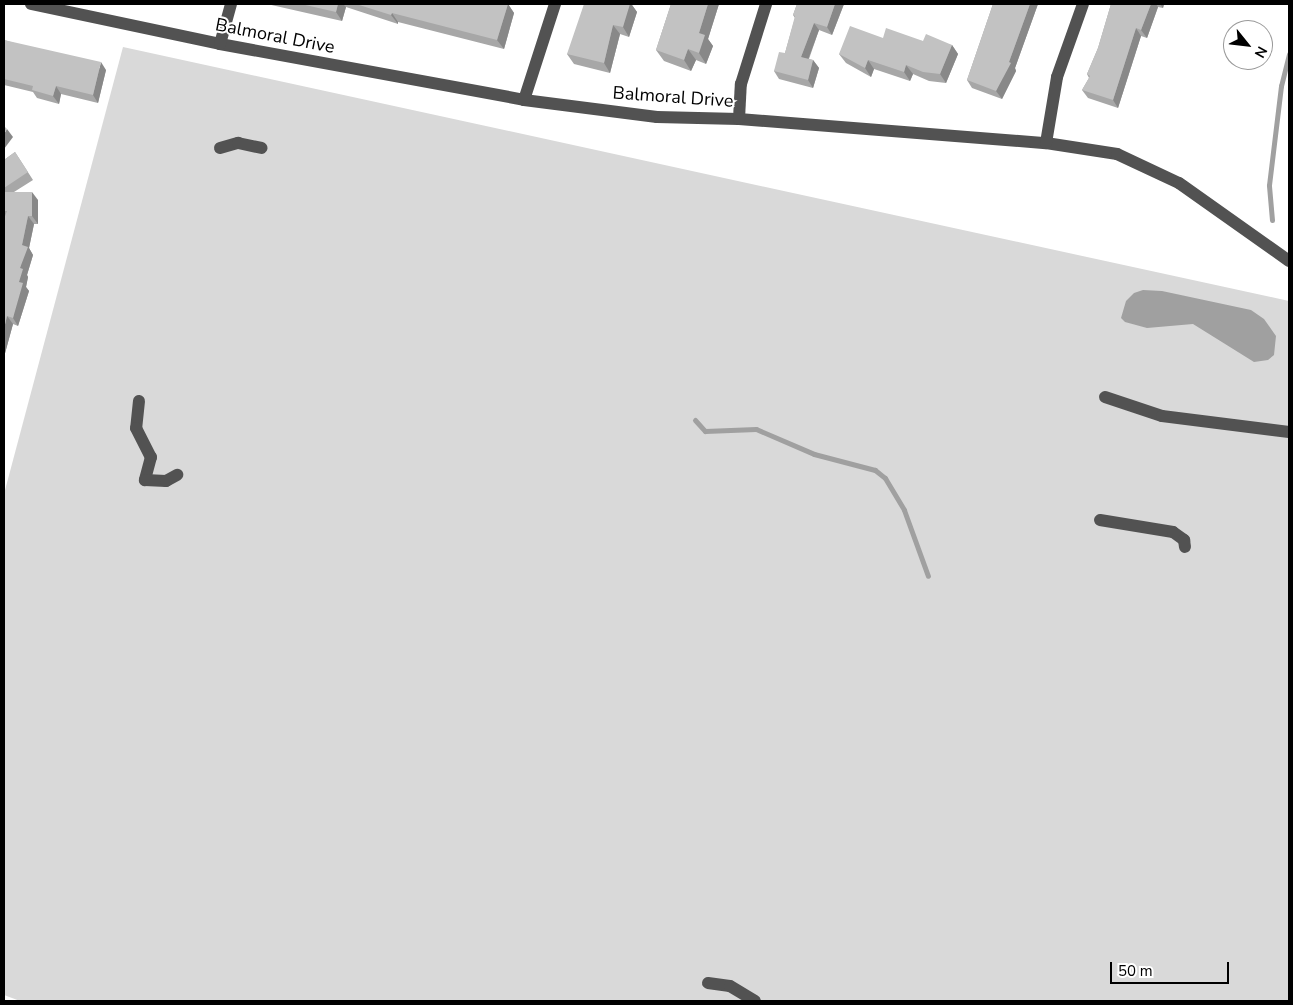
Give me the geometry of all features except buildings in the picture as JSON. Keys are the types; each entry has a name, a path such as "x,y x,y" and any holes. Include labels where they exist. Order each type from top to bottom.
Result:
{"street":[{"name":"Balmoral Drive","path":"31,4 220,44 524,100 657,117 739,119 1046,144 1117,154 1179,183 1289,261"},
{"path":"220,44 231,4"},
{"path":"524,100 555,4"},
{"path":"739,119 741,84 766,4"},
{"path":"1046,144 1057,77 1083,4"},
{"path":"220,148 238,143 261,148"},
{"path":"1105,397 1172,418 1208,420 1289,432"},
{"path":"139,401 136,428 151,457 145,480 166,480 178,475"},
{"path":"1100,520 1173,532 1184,540 1185,547"},
{"path":"708,983 730,986 755,1001"}],"shaded area":[{"path":"123,47 1289,301 1289,1001 20,1001 4,995 4,494"},
{"path":"1143,290 1162,291 1251,310 1264,319 1276,336 1274,355 1268,360 1254,362 1193,324 1147,328 1125,322 1121,318 1126,301 1134,293"}],"waterway":[{"path":"1272,220 1269,185 1281,86 1289,54"},
{"path":"695,420 705,431 756,429 814,454 875,470 885,478 904,510 928,576"}]}
